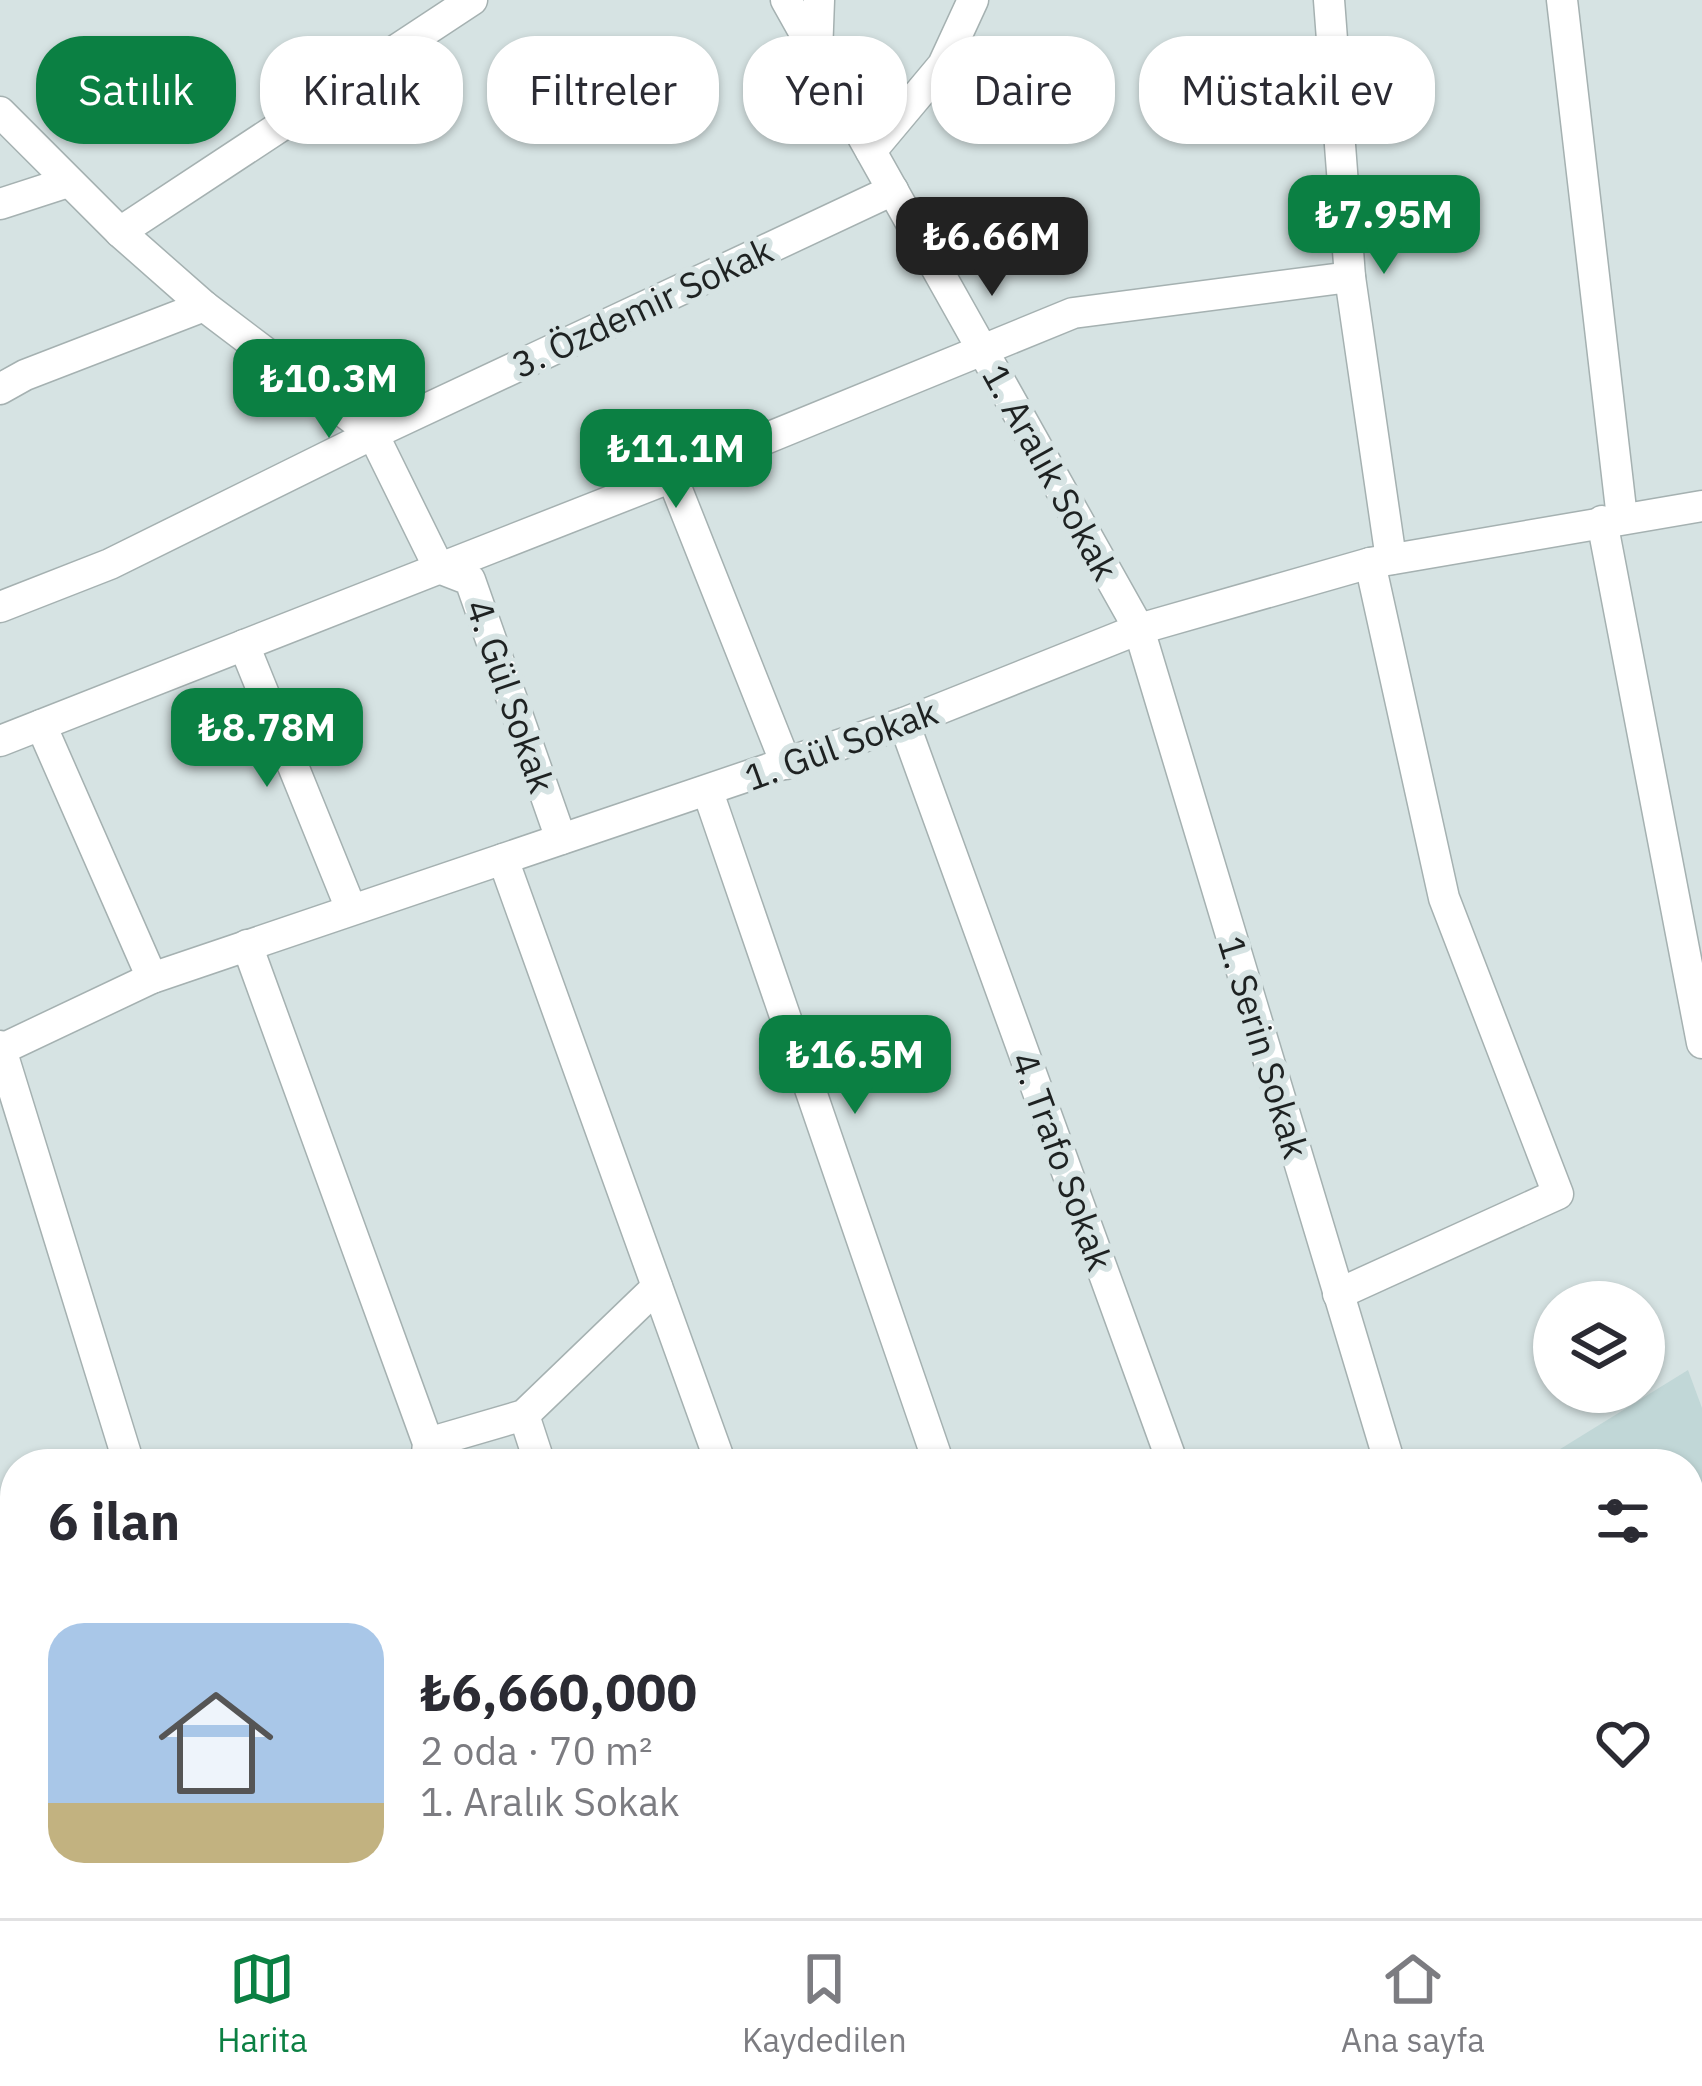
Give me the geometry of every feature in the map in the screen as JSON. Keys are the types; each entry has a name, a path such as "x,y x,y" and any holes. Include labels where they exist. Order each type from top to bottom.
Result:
{"street":[{"path":"120,232 472,0"},
{"name":"1. Aralık Sokak","path":"786,0 807,36"},
{"path":"818,36 819,0"},
{"path":"871,151 943,65 973,0"},
{"path":"1329,0 1350,277 1381,561 1444,898 1558,1193 1338,1294"},
{"path":"1562,0 1612,520 1702,1043"},
{"name":"4. Gül Sokak","path":"0,112 120,232 204,306 373,434 439,568 470,580 561,839"},
{"name":"1. Aralık Sokak","path":"867,144 1139,629"},
{"path":"0,204 68,182"},
{"name":"3. Özdemir Sokak","path":"0,607 110,564 373,434 892,190"},
{"path":"0,741 673,477 1073,313 1350,277"},
{"path":"0,389 204,306"},
{"path":"673,477 785,764"},
{"name":"1. Gül Sokak","path":"0,1048 152,978 708,792 904,722 1139,629 1381,561 1702,506"},
{"name":"1. Serin Sokak","path":"1139,629 1385,1449"},
{"path":"244,645 351,909"},
{"name":"4. Trafo Sokak","path":"904,722 1168,1449"},
{"path":"41,725 152,978"},
{"path":"708,792 934,1449"},
{"path":"503,859 716,1449"},
{"path":"247,945 425,1449"},
{"path":"0,1048 124,1449"},
{"path":"439,1449 524,1415 657,1287"},
{"path":"524,1415 535,1449"}],"shaded area":[{"path":"1688,1370 1702,1408 1702,1449 1560,1449 1618,1413 1665,1413 1665,1384"}]}
